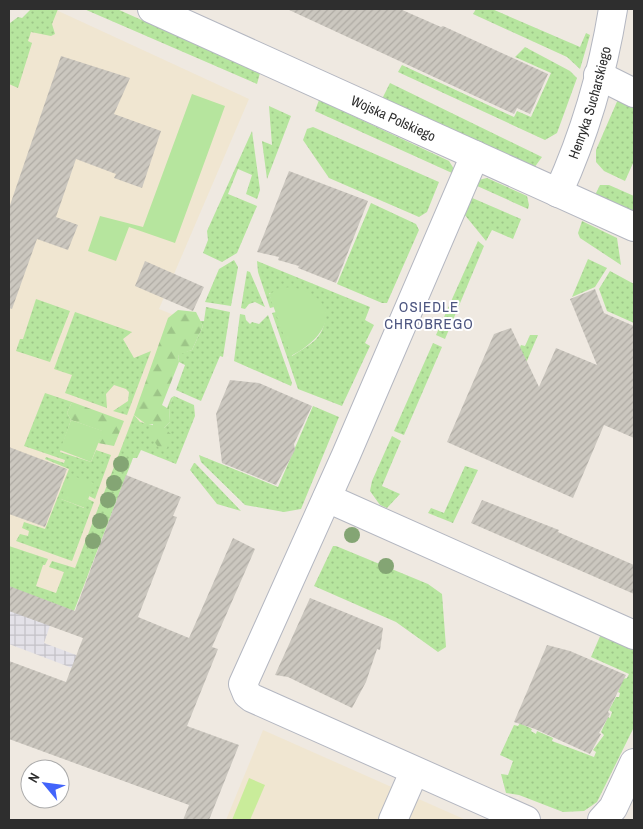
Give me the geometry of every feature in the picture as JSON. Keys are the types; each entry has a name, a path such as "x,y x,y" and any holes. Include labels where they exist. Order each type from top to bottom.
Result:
{"street":[{"name":"Wojska Polskiego","path":"152,9 634,227"},
{"name":"Henryka Sucharskiego","path":"558,193 614,84 608,37 621,10"},
{"path":"475,155 327,498 246,673 244,689 252,698 413,774 526,820"},
{"path":"327,498 634,635"},
{"path":"602,820 613,808 634,763"},
{"path":"393,820 413,774"}],"shaded area":[{"path":"54,9 249,99 159,309 184,319 79,599 9,587 9,70 28,16"},
{"path":"9,587 57,605 44,643 76,655 109,682 9,644"},
{"path":"263,730 466,820 226,820"}],"green space":[{"path":"31,9 58,9 52,24 55,34 51,36 31,32 28,41 32,43 18,88 9,84 9,28 10,23 18,17 22,18"},
{"path":"84,9 117,9 260,73 257,84"},
{"path":"476,9 492,9 580,47 586,33 590,35 580,69 567,57 473,14"},
{"path":"525,47 570,71 577,78 557,133 545,140 398,72 402,65 514,117 517,111 531,117 551,73 515,57"},
{"path":"390,83 542,157 534,168 382,99"},
{"path":"192,94 225,106 175,243 129,227 116,261 88,251 100,216 143,227"},
{"path":"619,97 634,104 634,161 625,181 604,171 596,162 596,150"},
{"path":"319,100 449,161 454,169 452,173 315,111"},
{"path":"269,106 291,116 267,179 262,141 272,145"},
{"path":"313,127 439,182 427,212 419,217 329,178 303,140 307,129"},
{"path":"252,131 260,190 257,199 246,194 252,175 238,169 228,194 257,206 237,253 222,262 203,253 208,240 207,231"},
{"path":"487,178 527,196 528,209 475,185 478,180"},
{"path":"600,185 609,185 634,196 634,213 595,195"},
{"path":"470,197 521,219 513,239 492,230 486,241 464,214"},
{"path":"371,203 416,224 419,230 387,303 382,303 337,284"},
{"path":"582,221 617,238 621,265 580,238 578,233"},
{"path":"478,241 484,246 445,339 436,335"},
{"path":"588,259 607,268 595,287 572,297"},
{"path":"234,260 238,267 231,306 205,302 219,269"},
{"path":"257,261 370,307 365,320 374,325 365,343 370,346 342,406 298,389 272,313 276,312 292,356 311,344 320,335 326,313 269,293 274,307 270,308 258,272"},
{"path":"247,271 250,272 265,307 255,302 249,304 245,309 241,308"},
{"path":"610,271 634,284 634,323 607,311 599,289"},
{"path":"292,287 309,293 320,300 325,309 326,319 315,339 291,356 269,294 282,288"},
{"path":"36,299 70,311 50,362 16,351 20,339 23,339"},
{"path":"206,307 230,312 223,357 220,356 201,401 176,390 185,365 179,362 178,354 192,350 203,326 200,321 204,321"},
{"path":"178,310 196,312 203,326 192,350 178,355 179,362 162,405 167,408 171,398 174,396 169,406 170,422 164,428 172,435 167,448 159,448 150,436 153,424 147,425 134,415 168,318"},
{"path":"75,312 132,332 123,339 134,358 151,351 127,415 113,411 128,401 129,392 126,389 114,385 106,394 107,408 65,393 72,375 54,369"},
{"path":"240,314 245,315 246,320 250,324 252,322 259,324 268,315 292,383 291,386 234,361"},
{"path":"530,335 538,335 514,391 502,386 521,345 525,346"},
{"path":"433,343 442,347 404,435 394,431"},
{"path":"45,393 72,402 67,413 71,420 60,452 91,462 96,450 111,455 95,499 89,496 93,483 61,499 84,508 88,499 94,502 72,561 16,541 20,534 28,536 29,531 22,528 24,522 45,529 69,469 45,459 46,457 64,463 65,460 24,446"},
{"path":"174,396 194,405 195,416 176,464 141,450 137,458 133,458 74,611 9,587 9,546 48,559 45,565 43,565 36,586 56,593 64,572 49,567 52,561 75,568 134,415 140,422 164,428 170,422 169,406"},
{"path":"72,402 124,421 114,446 98,443 102,431 71,420 67,413"},
{"path":"313,406 339,417 301,509 284,512 245,505 201,462 199,455 278,487"},
{"path":"71,420 103,431 91,462 60,450"},
{"path":"392,436 401,441 382,486 400,494 387,508 380,505 370,491 372,481"},
{"path":"194,463 241,511 217,504 190,470"},
{"path":"465,466 478,470 453,523 428,513 431,508 444,513"},
{"path":"70,475 94,483 85,508 61,499"},
{"path":"333,546 428,584 442,594 446,647 438,652 396,622 314,586"},
{"path":"601,634 634,649 634,727 597,802 584,811 563,812 519,795 506,793 501,774 508,775 513,761 500,755 514,725 518,726 520,723 532,729 531,731 536,734 537,731 553,738 552,741 594,757 596,752 593,750 604,735 601,732 612,712 609,710 616,697 619,697 620,693 618,692 623,679 627,678 629,674 591,657"},
{"path":"249,778 265,785 250,820 232,820"}],"building":[{"path":"287,9 400,9 441,27 443,26 548,74 530,114 517,108 514,114"},
{"path":"61,56 130,78 114,114 161,131 142,188 114,178 116,174 76,159 56,217 78,225 68,250 37,239 12,309 9,308 9,208"},
{"path":"289,171 368,201 336,283 298,268 299,266 278,260 279,257 257,252"},
{"path":"145,261 204,287 193,311 135,286"},
{"path":"595,289 604,313 634,326 634,438 604,425 573,498 447,442 494,334 511,328 539,387 556,348 597,365 570,299"},
{"path":"230,380 259,383 312,406 294,444 295,450 276,485 222,463 216,414"},
{"path":"9,447 67,469 45,527 9,514"},
{"path":"126,475 181,497 173,516 177,517 138,617 189,638 233,538 255,549 212,647 218,649 187,726 239,745 209,820 183,820 189,805 70,761 70,759 64,759 9,739 9,661 66,682 83,638 9,611 9,586 75,611"},
{"path":"482,500 559,530 558,532 634,565 634,594 471,523"},
{"path":"310,598 383,628 380,650 377,649 366,682 352,708 288,677 275,675"},
{"path":"547,645 570,651 626,675 608,712 610,714 599,733 601,734 590,754 535,729 514,722"}],"district":[{"name":"OSIEDLE CHROBREGO","path":"429,314"}]}
